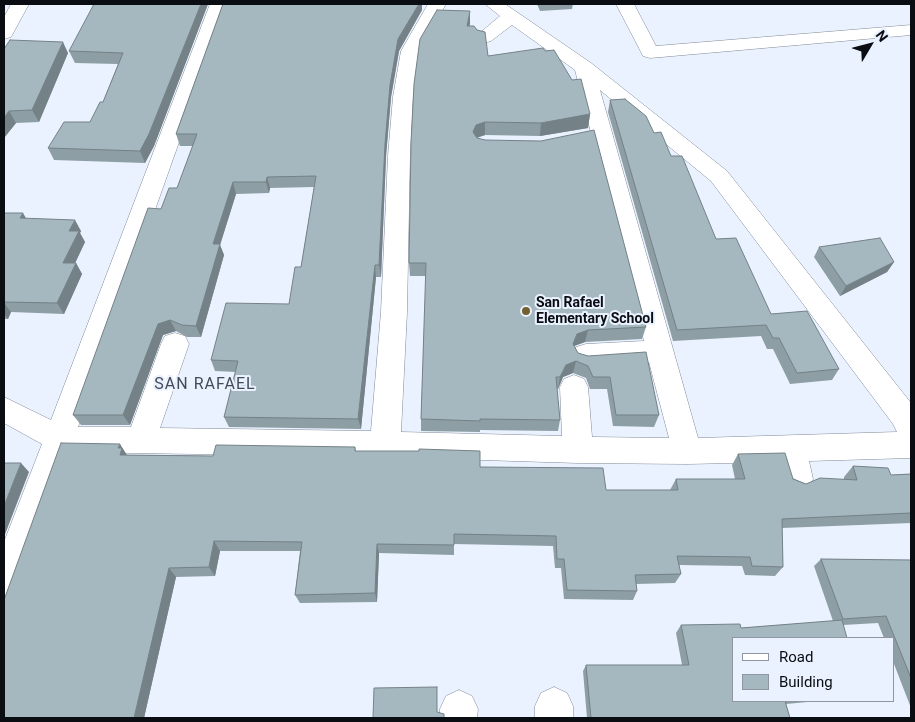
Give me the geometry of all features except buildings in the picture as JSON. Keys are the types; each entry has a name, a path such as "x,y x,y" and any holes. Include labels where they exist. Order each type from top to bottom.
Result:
{"street":[{"path":"4,585 60,439 219,4"},
{"path":"385,444 394,312 399,156 403,97 410,51 437,4"},
{"path":"625,4 650,52 911,30"},
{"path":"4,32 13,8"},
{"path":"4,409 60,439 385,444 578,450 687,451 791,448 910,427 720,176 584,68 502,10 484,37"},
{"path":"584,68 594,135 661,351 687,451"},
{"path":"140,440 175,344"},
{"path":"586,355 661,351"},
{"path":"574,387 578,450"},
{"path":"791,448 798,479"}],"place":[{"name":"San Rafael Elementary School","path":"526,311"}],"district":[{"name":"SAN RAFAEL","path":"205,385"}]}
